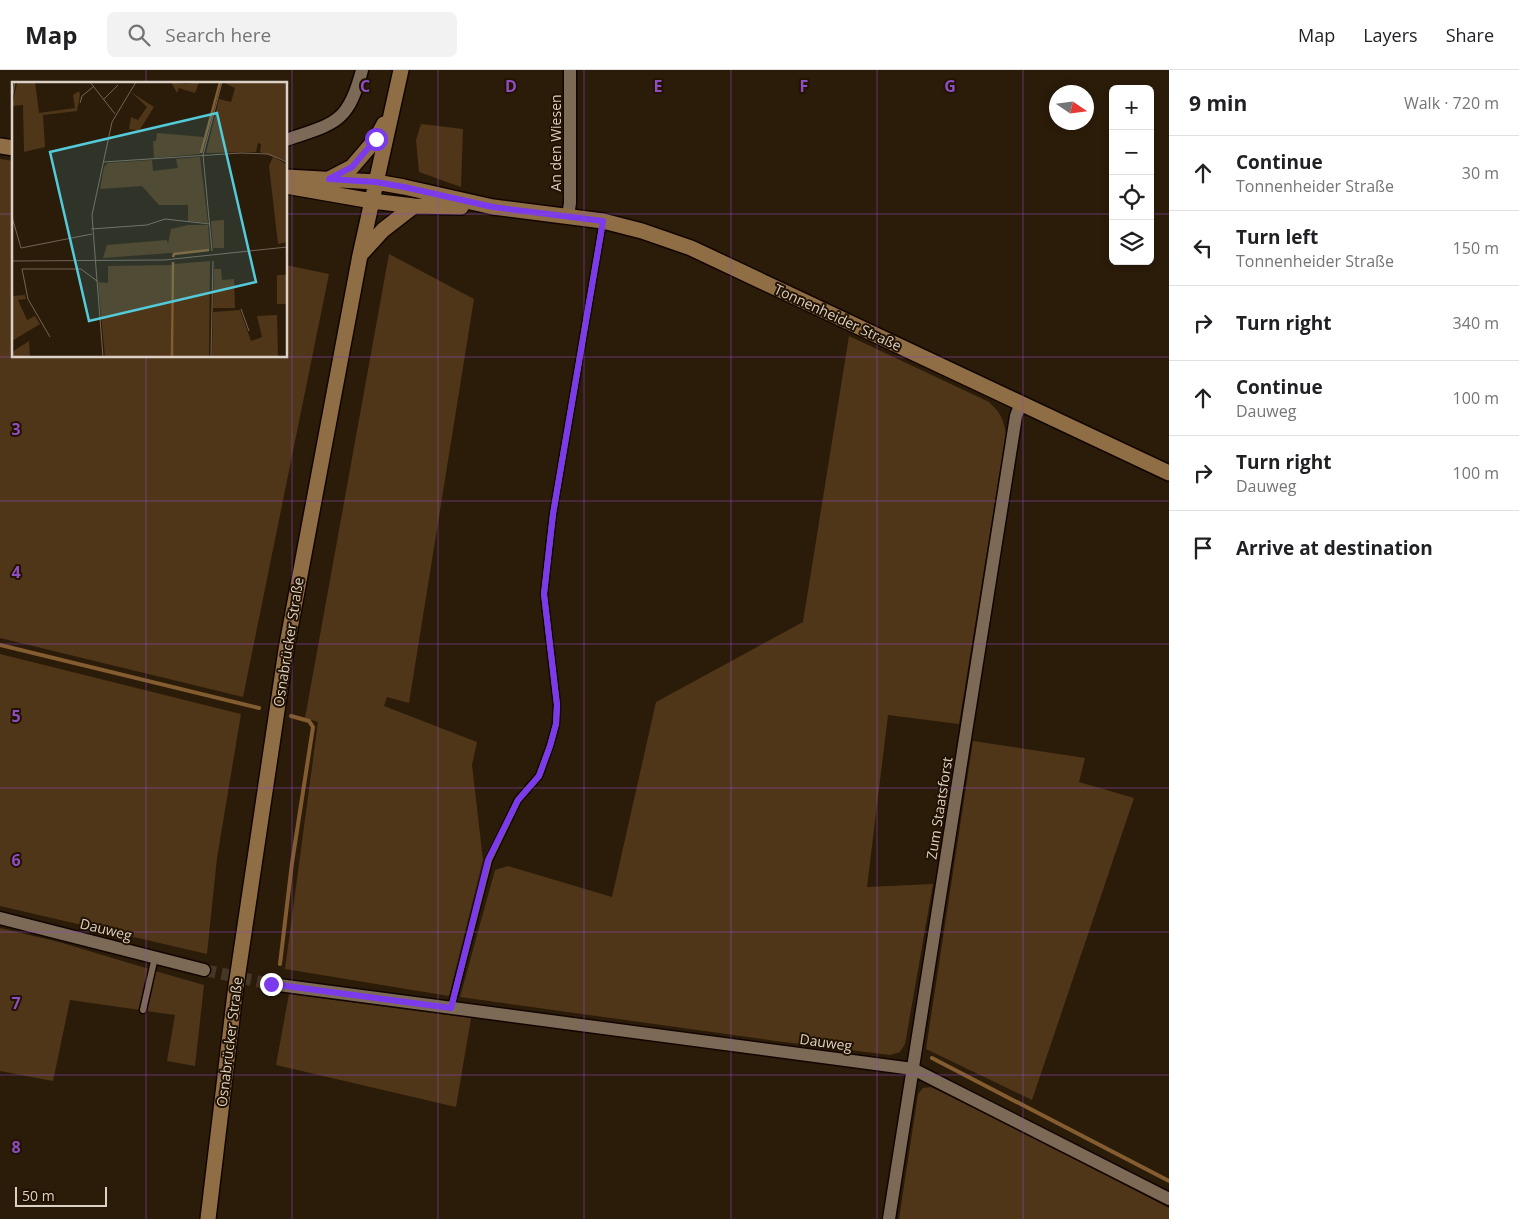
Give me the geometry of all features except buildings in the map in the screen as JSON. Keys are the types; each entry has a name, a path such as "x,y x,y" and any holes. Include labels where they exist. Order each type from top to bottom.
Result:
{"main road":[{"name":"Osnabrücker Straße","path":"208,1219 235,993 286,650 360,255 402,70"},
{"path":"329,179 352,167 376,139 394,105"},
{"name":"Tonnenheider Straße","path":"288,177 376,182 493,207 603,221 642,231 691,248 1169,473"},
{"name":"Tonnenheider Straße","path":"288,186 372,201 414,206 493,207"},
{"path":"360,255 383,230 414,206"}],"street":[{"path":"288,139 338,120 348,109 352,101 362,70"},
{"name":"An den Wiesen","path":"568,216 570,203 570,70"},
{"name":"Zum Staatsforst","path":"889,1219 1016,416 1021,402"},
{"name":"Dauweg","path":"0,918 204,970"},
{"name":"Dauweg","path":"271,984 913,1069 1169,1199"}],"lane":[{"path":"451,1008 488,860 518,800 539,776 556,724 557,705 544,594 553,514 603,221"},
{"path":"143,1010 155,957"}],"shaded area":[{"path":"421,124 463,129 461,187 419,172 416,140"},
{"path":"0,159 12,161 12,358 288,358 288,265 329,274 243,697 0,638"},
{"path":"389,254 474,299 409,703 387,697 384,706 477,742 472,765 483,860 449,996 285,969 318,722 305,718"},
{"path":"849,336 989,402 1001,416 1006,434 959,724 888,715 867,887 933,884 905,1044 900,1052 890,1055 460,997 495,870 508,866 612,897 656,702 803,622"},
{"path":"0,654 241,714 217,858 207,954 0,906"},
{"path":"973,741 1085,758 1079,782 1134,798 1032,1100 926,1049"},
{"path":"0,928 59,942 149,969 140,1010 70,1000 53,1081 0,1071"},
{"path":"155,971 204,985 195,1066 167,1061 175,1015 146,1011"},
{"path":"289,994 471,1018 456,1107 276,1065"},
{"path":"931,1087 1032,1136 1169,1208 1169,1219 899,1219 918,1094 923,1088"}],"waterway":[{"path":"0,645 259,708"},
{"path":"280,964 292,863 313,727 309,721 291,716"},
{"path":"932,1058 1169,1181"}],"tunnel":[{"path":"204,970 271,984"}],"route":[{"path":"271,984 451,1008 488,860 518,800 539,776 556,724 557,705 544,594 553,514 603,221 493,207 376,182 329,179 352,167 376,139"}]}
